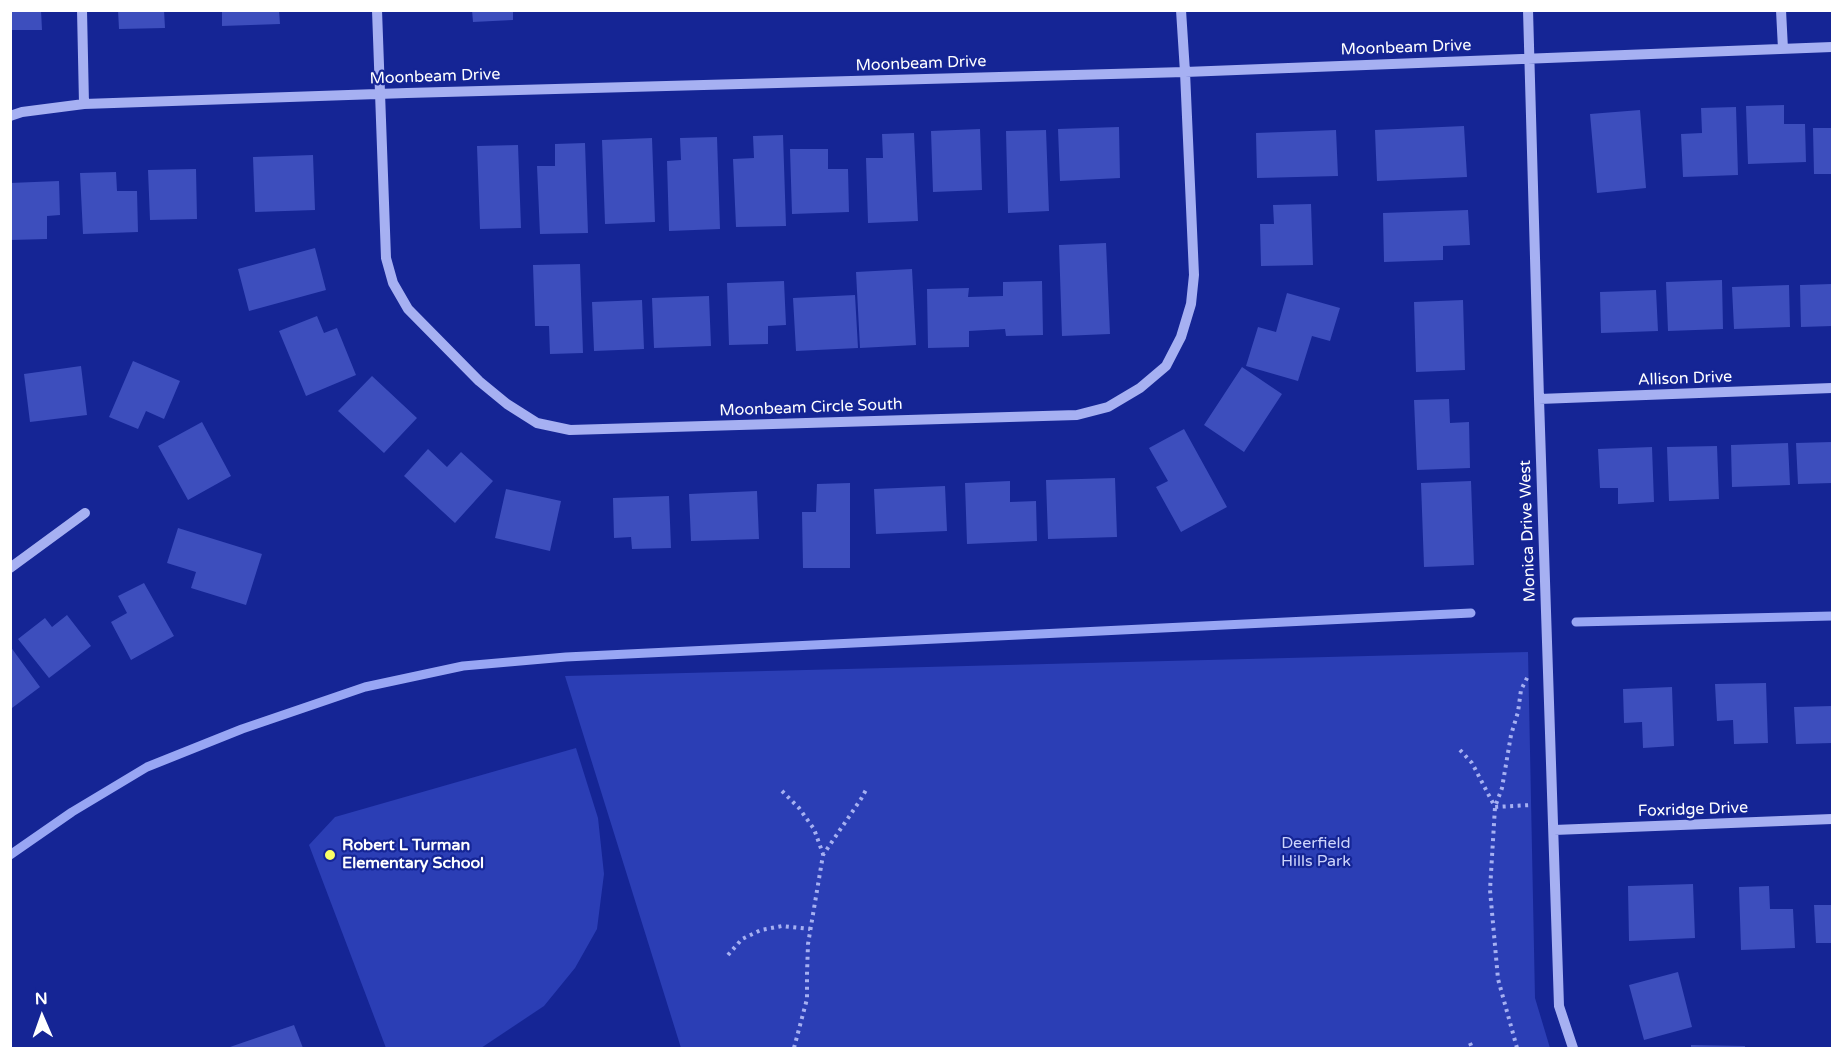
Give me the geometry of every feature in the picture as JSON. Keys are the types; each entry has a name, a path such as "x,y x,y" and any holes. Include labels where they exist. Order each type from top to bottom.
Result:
{"street":[{"path":"82,10 84,104"},
{"name":"Moonbeam Circle South","path":"377,10 386,258 393,283 408,309 479,381 507,404 537,423 570,430 1077,415 1108,407 1140,388 1166,366 1181,337 1191,304 1194,275 1180,10"},
{"name":"Monica Drive West","path":"1528,10 1559,1006 1573,1048"},
{"path":"1781,10 1783,49"},
{"name":"Moonbeam Drive","path":"10,116 22,112 84,104 1185,72 1833,47"},
{"name":"Allison Drive","path":"1539,399 1833,388"},
{"path":"10,568 85,513"},
{"name":"Foxridge Drive","path":"1554,830 1833,819"}],"path":[{"path":"1511,735 1502,788 1495,807 1490,890 1498,979 1516,1048"},
{"path":"1460,750 1472,763 1495,807"},
{"path":"794,1048 807,999 811,929 823,855 867,788"},
{"path":"782,791 799,808 814,829 823,855"},
{"path":"1495,807 1531,805"},
{"path":"728,955 742,939 760,930 782,927 811,929"},
{"path":"1470,1043 1472,1048"}],"green space":[{"name":"Deerfield Hills Park","path":"1528,652 1535,998 1550,1048 681,1048 565,676"},
{"path":"576,748 598,818 604,874 597,929 575,968 544,1006 481,1048 386,1048 309,845 335,817"}],"building":[{"path":"10,10 41,10 42,30 10,30"},
{"path":"118,10 164,10 165,28 119,29"},
{"path":"222,10 279,10 280,24 222,26"},
{"path":"472,10 513,10 513,20 473,22"},
{"path":"1784,105 1784,124 1805,124 1806,162 1748,164 1746,106"},
{"path":"1736,107 1738,175 1683,177 1681,134 1702,133 1701,108"},
{"path":"1640,110 1646,188 1597,193 1590,114"},
{"path":"1464,126 1467,177 1377,181 1375,130"},
{"path":"1119,127 1120,178 1060,181 1058,129"},
{"path":"1813,128 1832,128 1832,174 1814,174"},
{"path":"980,129 982,190 933,192 931,131"},
{"path":"1046,130 1049,211 1008,213 1006,131"},
{"path":"1336,130 1338,176 1257,178 1256,133"},
{"path":"914,133 918,221 868,223 866,158 883,158 882,134"},
{"path":"783,135 786,226 736,227 733,159 754,158 753,136"},
{"path":"717,137 720,229 669,231 667,161 681,160 680,138"},
{"path":"652,138 655,222 605,224 602,140"},
{"path":"585,143 588,233 540,234 537,166 555,166 555,144"},
{"path":"518,145 521,228 480,229 477,146"},
{"path":"790,149 828,149 828,169 848,169 849,212 792,214"},
{"path":"313,155 315,210 255,212 253,157"},
{"path":"196,169 197,219 150,220 148,170"},
{"path":"116,172 117,191 137,191 138,232 83,234 80,173"},
{"path":"59,181 60,215 47,216 47,239 10,240 10,183"},
{"path":"1311,204 1313,265 1261,266 1260,224 1274,224 1273,205"},
{"path":"1468,210 1470,245 1443,246 1443,260 1384,262 1383,213"},
{"path":"1106,243 1110,334 1062,336 1059,245"},
{"path":"315,248 326,290 249,311 238,269"},
{"path":"580,264 583,353 550,354 549,326 535,326 533,265"},
{"path":"912,269 916,345 860,348 856,272"},
{"path":"1722,280 1723,329 1668,331 1666,282"},
{"path":"784,281 786,325 768,326 768,344 729,345 727,283"},
{"path":"1042,281 1043,335 1006,336 1005,329 969,331 969,347 928,348 927,289 969,288 968,297 1003,296 1003,282"},
{"path":"1832,284 1832,326 1801,327 1800,285"},
{"path":"1789,285 1790,327 1734,329 1732,287"},
{"path":"1656,290 1658,331 1601,333 1600,292"},
{"path":"1287,293 1340,308 1330,341 1312,336 1298,381 1246,366 1258,327 1276,332"},
{"path":"855,295 858,348 796,351 793,298"},
{"path":"709,296 711,346 654,348 652,298"},
{"path":"642,300 644,349 594,351 592,302"},
{"path":"1463,300 1465,370 1416,372 1414,302"},
{"path":"317,316 324,333 337,328 356,375 306,396 279,331"},
{"path":"133,361 180,381 164,419 146,411 138,429 109,417"},
{"path":"81,366 87,415 30,422 24,374"},
{"path":"1242,367 1282,394 1244,452 1204,425"},
{"path":"372,376 417,418 384,453 338,411"},
{"path":"1449,399 1450,423 1469,422 1470,468 1417,470 1414,400"},
{"path":"202,422 231,476 188,500 158,446"},
{"path":"1184,429 1227,507 1181,532 1156,487 1168,481 1149,448"},
{"path":"1832,442 1832,483 1798,484 1796,443"},
{"path":"1788,443 1790,485 1732,487 1731,445"},
{"path":"1717,446 1719,499 1669,501 1667,447"},
{"path":"1652,447 1654,502 1618,504 1618,488 1600,488 1598,449"},
{"path":"428,449 447,467 461,452 493,481 455,523 404,476"},
{"path":"1115,478 1117,537 1048,539 1046,480"},
{"path":"1010,481 1010,502 1036,501 1037,541 967,544 965,483"},
{"path":"1471,481 1474,565 1424,567 1421,483"},
{"path":"850,483 850,568 803,568 802,512 816,512 817,484"},
{"path":"945,486 947,531 876,534 874,489"},
{"path":"506,489 561,501 550,551 495,538"},
{"path":"757,491 759,539 691,541 689,494"},
{"path":"669,496 671,548 632,549 631,537 614,538 613,498"},
{"path":"178,528 262,554 246,605 191,588 196,572 167,563"},
{"path":"144,583 174,636 131,660 111,622 127,613 118,596"},
{"path":"67,615 91,646 49,678 18,639 45,618 52,627"},
{"path":"10,646 40,687 12,708 10,705"},
{"path":"1766,683 1768,743 1734,744 1733,720 1717,721 1715,684"},
{"path":"1672,687 1674,746 1643,748 1642,722 1624,723 1623,689"},
{"path":"1832,706 1832,743 1796,744 1794,707"},
{"path":"1693,884 1695,938 1629,941 1628,886"},
{"path":"1769,886 1770,909 1793,909 1795,948 1741,950 1739,887"},
{"path":"1814,905 1832,905 1832,943 1816,943"},
{"path":"1678,972 1692,1027 1644,1040 1629,985"},
{"path":"294,1025 303,1048 227,1048"},
{"path":"1691,1045 1745,1046 1745,1048 1691,1048"}],"waterway":[{"path":"10,855 72,812 147,767 242,729 365,687 463,666 566,657 1471,613"},
{"path":"1576,622 1832,616"}],"place":[{"name":"Robert L Turman Elementary School","path":"330,855"}]}
